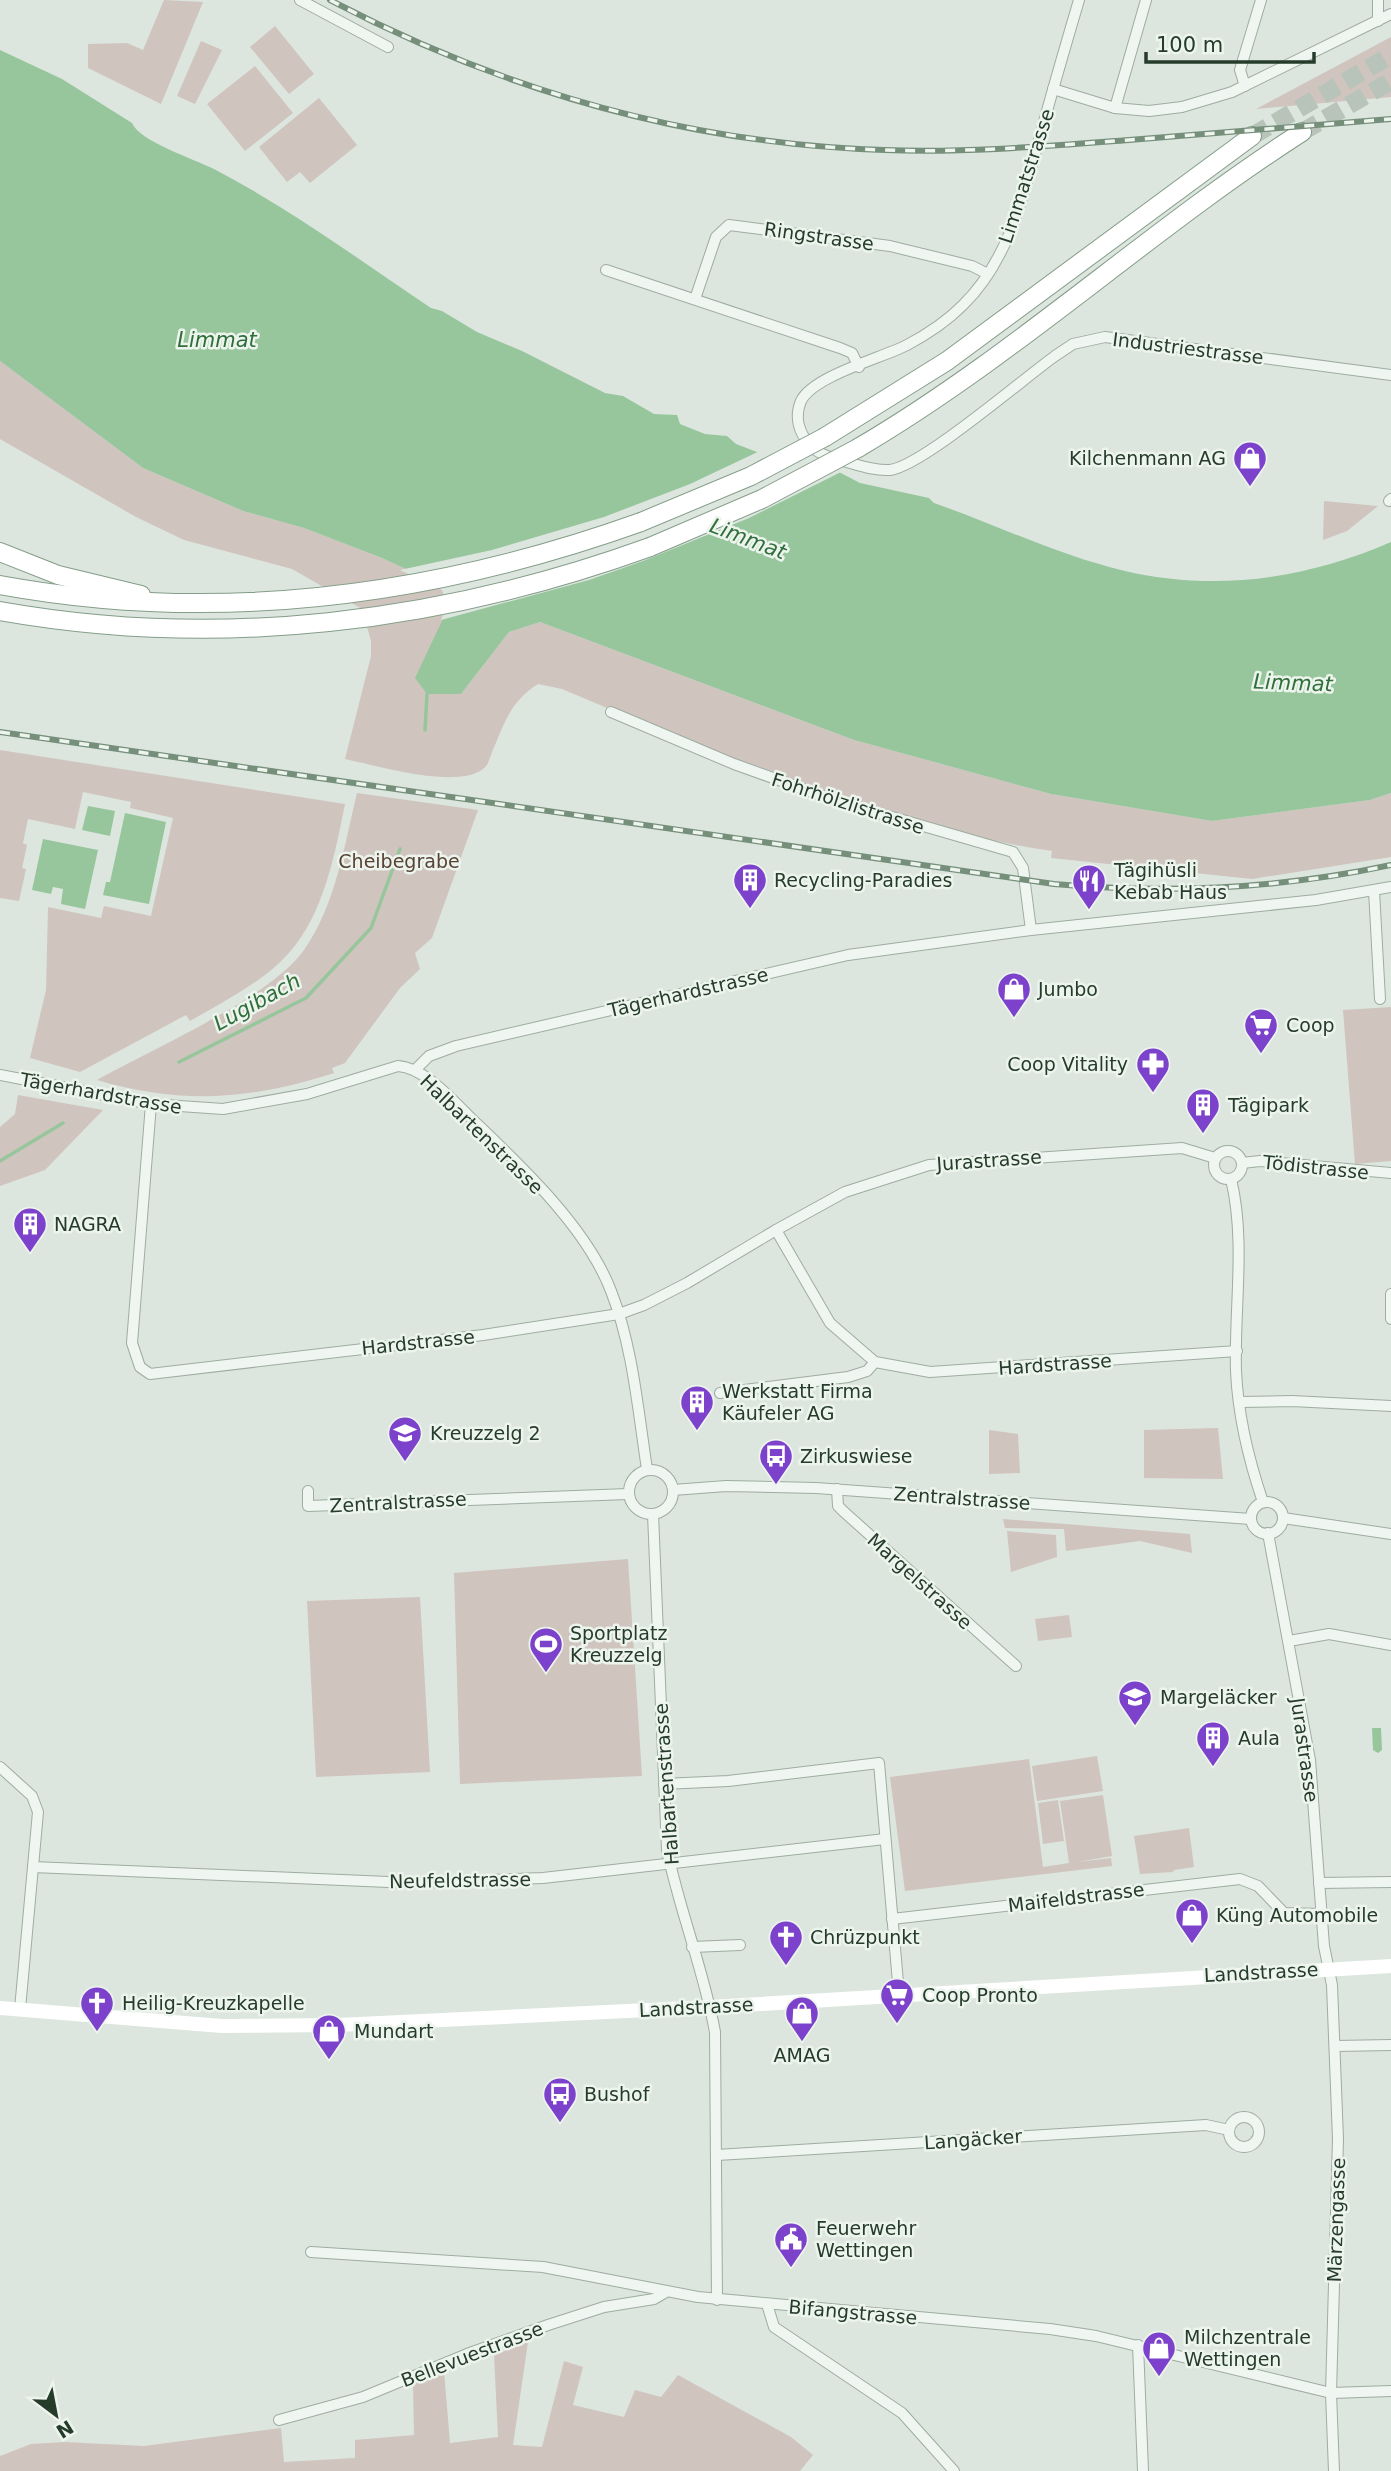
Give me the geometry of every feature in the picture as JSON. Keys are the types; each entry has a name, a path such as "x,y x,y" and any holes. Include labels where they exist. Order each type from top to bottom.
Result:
{"highway":[{"path":"0,611 102,626 204,631 324,624 439,607 555,579 650,547 762,499 858,448 961,382 1200,202 1302,132"},
{"path":"0,585 85,598 175,604 292,601 400,587 499,567 622,529 821,445 956,354 1252,136"},
{"path":"0,552 58,575 175,604"}],"main road":[{"name":"Landstrasse","path":"0,2008 222,2026 416,2022 1391,1966"}],"street":[{"path":"300,0 388,47"},
{"path":"1065,0 1079,1"},
{"path":"1115,108 1146,0"},
{"path":"1245,86 1240,70 1261,0"},
{"path":"1378,0 1378,21"},
{"name":"Limmatstrasse","path":"821,445 799,426 801,401 817,385 937,327 965,304 988,274 1014,223 1079,1"},
{"path":"1053,89 1115,108 1149,111 1182,107 1245,86 1391,14"},
{"name":"Ringstrasse","path":"695,299 716,237 729,225 902,248 972,266 988,274"},
{"path":"606,270 849,351 859,367"},
{"name":"Industriestrasse","path":"821,445 878,470 908,464 1055,356 1087,339 1122,338 1391,374"},
{"name":"Fohrhölzlistrasse","path":"611,712 734,764 837,801 927,830 1013,852 1023,868 1031,930"},
{"name":"Tägerhardstrasse","path":"0,1075 151,1104 201,1109 247,1107 307,1094 375,1071 398,1066 415,1070 429,1056 456,1046 848,956 1031,930 1316,900 1391,887"},
{"path":"1374,891 1380,999"},
{"name":"Halbartenstrasse","path":"415,1070 486,1133 552,1202 586,1247 610,1289 619,1314 647,1469"},
{"name":"Hardstrasse","path":"151,1104 132,1343 140,1367 150,1374 483,1335 619,1314 643,1306 687,1283 776,1230"},
{"name":"Jurastrasse","path":"776,1230 845,1192 929,1165 1182,1148 1215,1158"},
{"path":"1231,1151 1238,1155 1242,1163 1238,1175 1231,1179 1218,1176 1213,1167 1215,1158 1222,1152 1231,1151"},
{"name":"Tödistrasse","path":"1242,1163 1260,1161 1391,1173"},
{"path":"1231,1179 1237,1221 1237,1351 1240,1402 1246,1442 1263,1502"},
{"path":"720,1393 848,1377 867,1371 875,1362 830,1323 776,1230"},
{"path":"1391,1294 1391,1319"},
{"name":"Hardstrasse","path":"875,1362 930,1372 1237,1351"},
{"path":"1240,1402 1292,1401 1391,1406"},
{"path":"647,1469 665,1474 673,1490 670,1503 653,1514 639,1511 628,1494 633,1478 647,1469"},
{"name":"Zentralstrasse","path":"673,1490 726,1486 837,1489 1251,1519"},
{"name":"Margelstrasse","path":"837,1489 838,1506 843,1511 1016,1666"},
{"name":"Zentralstrasse","path":"308,1491 309,1506 628,1494"},
{"path":"1263,1502 1275,1504 1283,1518 1278,1529 1268,1533 1254,1528 1251,1519 1254,1508 1263,1502"},
{"name":"Halbartenstrasse","path":"653,1514 664,1784 670,1864 715,2032 717,2300"},
{"path":"1283,1518 1391,1534"},
{"name":"Jurastrasse","path":"1268,1533 1310,1760 1321,1914 1329,1968"},
{"path":"1289,1641 1329,1634 1391,1645"},
{"path":"664,1784 753,1778 879,1763 899,1994"},
{"path":"0,1767 32,1796 38,1812 20,2009"},
{"name":"Neufeldstrasse","path":"33,1867 412,1883 543,1878 885,1839"},
{"name":"Maifeldstrasse","path":"892,1919 1240,1879 1258,1886 1284,1913 1321,1914"},
{"path":"1319,1883 1391,1882"},
{"path":"692,1947 740,1945"},
{"name":"Märzengasse","path":"1329,1968 1338,2139 1331,2393 1334,2471"},
{"path":"1335,2046 1391,2045"},
{"name":"Langäcker","path":"717,2155 1206,2125 1229,2130"},
{"name":"Bifangstrasse","path":"311,2252 544,2267 717,2300 1050,2329 1138,2345 1331,2393 1391,2391"},
{"name":"Bellevuestrasse","path":"279,2420 363,2398 467,2354 548,2325 604,2307 654,2299 666,2292"},
{"path":"767,2304 774,2327 902,2413 954,2471"},
{"path":"1138,2345 1143,2471"}],"green space":[{"path":"164,0 203,2 161,104 88,68 88,44 127,43 143,50"},
{"path":"275,26 314,74 289,94 250,47"},
{"path":"1391,37 1391,97 1256,109"},
{"path":"201,41 222,50 195,104 177,96"},
{"path":"255,66 293,113 245,151 207,104"},
{"path":"319,98 357,145 310,183 300,172 287,182 259,147"},
{"path":"0,361 143,468 243,511 304,528 382,558 445,587 461,694 509,632 540,622 854,740 1051,794 1212,821 1370,800 1391,793 1391,857 1252,879 1051,858 1052,851 989,840 926,824 802,785 681,739 562,689 538,684 522,696 511,710 487,765 476,773 460,777 419,775 345,759 371,656 371,641 362,609 292,569 184,540 136,517 0,439"},
{"path":"1324,501 1378,506 1347,531 1323,540"},
{"path":"0,750 345,804 326,883 311,921 288,954 267,974 190,1021 186,1015 80,1072 30,1058 46,990 48,907 101,918 104,906 151,916 173,818 130,808 131,802 83,792 75,829 28,819 23,843 27,845 22,868 26,869 19,901 0,898"},
{"name":"Cheibegrabe","path":"357,793 478,810 432,938 415,953 420,969 400,988 345,1063 332,1068 334,1073 303,1082 245,1094 216,1096 158,1093 97,1080 238,1004 288,968 304,950 324,914 343,854"},
{"path":"1391,1007 1391,1161 1355,1164 1343,1010"},
{"path":"18,1095 103,1110 45,1170 0,1186 0,1127 15,1114"},
{"path":"1218,1428 1223,1479 1144,1478 1144,1430"},
{"path":"989,1430 1018,1434 1020,1473 989,1474"},
{"path":"1003,1519 1190,1534 1192,1553 1140,1541 1066,1551 1064,1529 1005,1528"},
{"path":"1007,1531 1056,1535 1057,1557 1011,1572"},
{"name":"Sportplatz Kreuzzelg","path":"628,1559 642,1776 460,1784 454,1573"},
{"path":"420,1597 430,1772 316,1777 307,1601"},
{"path":"1069,1615 1072,1637 1038,1641 1035,1619"},
{"path":"1097,1756 1103,1791 1037,1801 1032,1766"},
{"path":"1029,1759 1043,1867 1069,1863 1060,1801 1103,1795 1112,1856 1078,1862 1111,1858 1112,1866 905,1891 890,1777"},
{"path":"1058,1800 1064,1841 1043,1844 1038,1803"},
{"path":"1189,1828 1194,1867 1173,1872 1140,1874 1134,1836"},
{"path":"528,2342 513,2445 542,2447 564,2361 583,2367 573,2405 624,2417 635,2390 661,2397 678,2375 791,2437 813,2455 800,2471 0,2471 0,2456 31,2444 65,2442 144,2446 281,2428 284,2462 355,2458 355,2440 414,2435 413,2384 444,2371 450,2443 498,2437 494,2355"}],"water":[{"name":"Limmat","path":"0,50 62,79 132,123 137,130 156,143 242,184 431,308 442,311 477,332 522,351 605,393 623,396 654,414 677,415 680,424 705,434 727,436 736,444 757,452 772,452 839,472 860,483 929,498 934,503 1053,549 1101,565 1159,577 1193,581 1260,578 1326,565 1391,542 1391,793 1370,800 1212,821 1051,794 854,740 540,622 509,632 461,694 427,694 415,678 450,604 445,587 382,558 304,528 243,511 143,468 0,361"},
{"path":"88,806 115,811 110,836 82,830"},
{"path":"125,813 166,822 149,904 103,895 106,882 110,882"},
{"path":"43,839 98,850 85,909 61,904 63,889 53,887 51,894 32,890"},
{"path":"1372,1728 1381,1728 1382,1750 1378,1753 1373,1750"}],"pier":[{"path":"766,448 843,471 749,518 643,561 589,580 441,620 447,604 442,590 400,570 492,550 604,517 690,484"}],"waterway":[{"name":"Lugibach","path":"425,730 427,694"},
{"name":"Lugibach","path":"179,1062 306,998 371,928 400,849"},
{"name":"Lugibach","path":"0,1161 63,1123"}],"tunnel":[{"path":"1252,136 1391,55"},
{"path":"1302,132 1391,81"}],"railway":[{"path":"330,0 462,61 598,106 668,124 811,146 945,151 1129,140 1391,119"},
{"path":"0,732 1054,884 1139,889 1223,887 1307,880 1391,865"}],"place":[{"name":"Kilchenmann AG","path":"1250,488"},
{"name":"Recycling-Paradies","path":"750,910"},
{"name":"Tägihüsli Kebab Haus","path":"1089,911"},
{"name":"Jumbo","path":"1014,1019"},
{"name":"Coop","path":"1261,1055"},
{"name":"Coop Vitality","path":"1153,1094"},
{"name":"Tägipark","path":"1203,1135"},
{"name":"NAGRA","path":"30,1254"},
{"name":"Werkstatt Firma Käufeler AG","path":"697,1432"},
{"name":"Kreuzzelg 2","path":"405,1463"},
{"name":"Zirkuswiese","path":"776,1486"},
{"name":"Sportplatz Kreuzzelg","path":"546,1674"},
{"name":"Margeläcker","path":"1135,1727"},
{"name":"Aula","path":"1213,1768"},
{"name":"Küng Automobile","path":"1192,1945"},
{"name":"Chrüzpunkt","path":"786,1967"},
{"name":"Coop Pronto","path":"897,2025"},
{"name":"Heilig-Kreuzkapelle","path":"97,2033"},
{"name":"AMAG","path":"802,2043"},
{"name":"Mundart","path":"329,2061"},
{"name":"Bushof","path":"560,2124"},
{"name":"Feuerwehr Wettingen","path":"791,2269"},
{"name":"Milchzentrale Wettingen","path":"1159,2378"}]}
